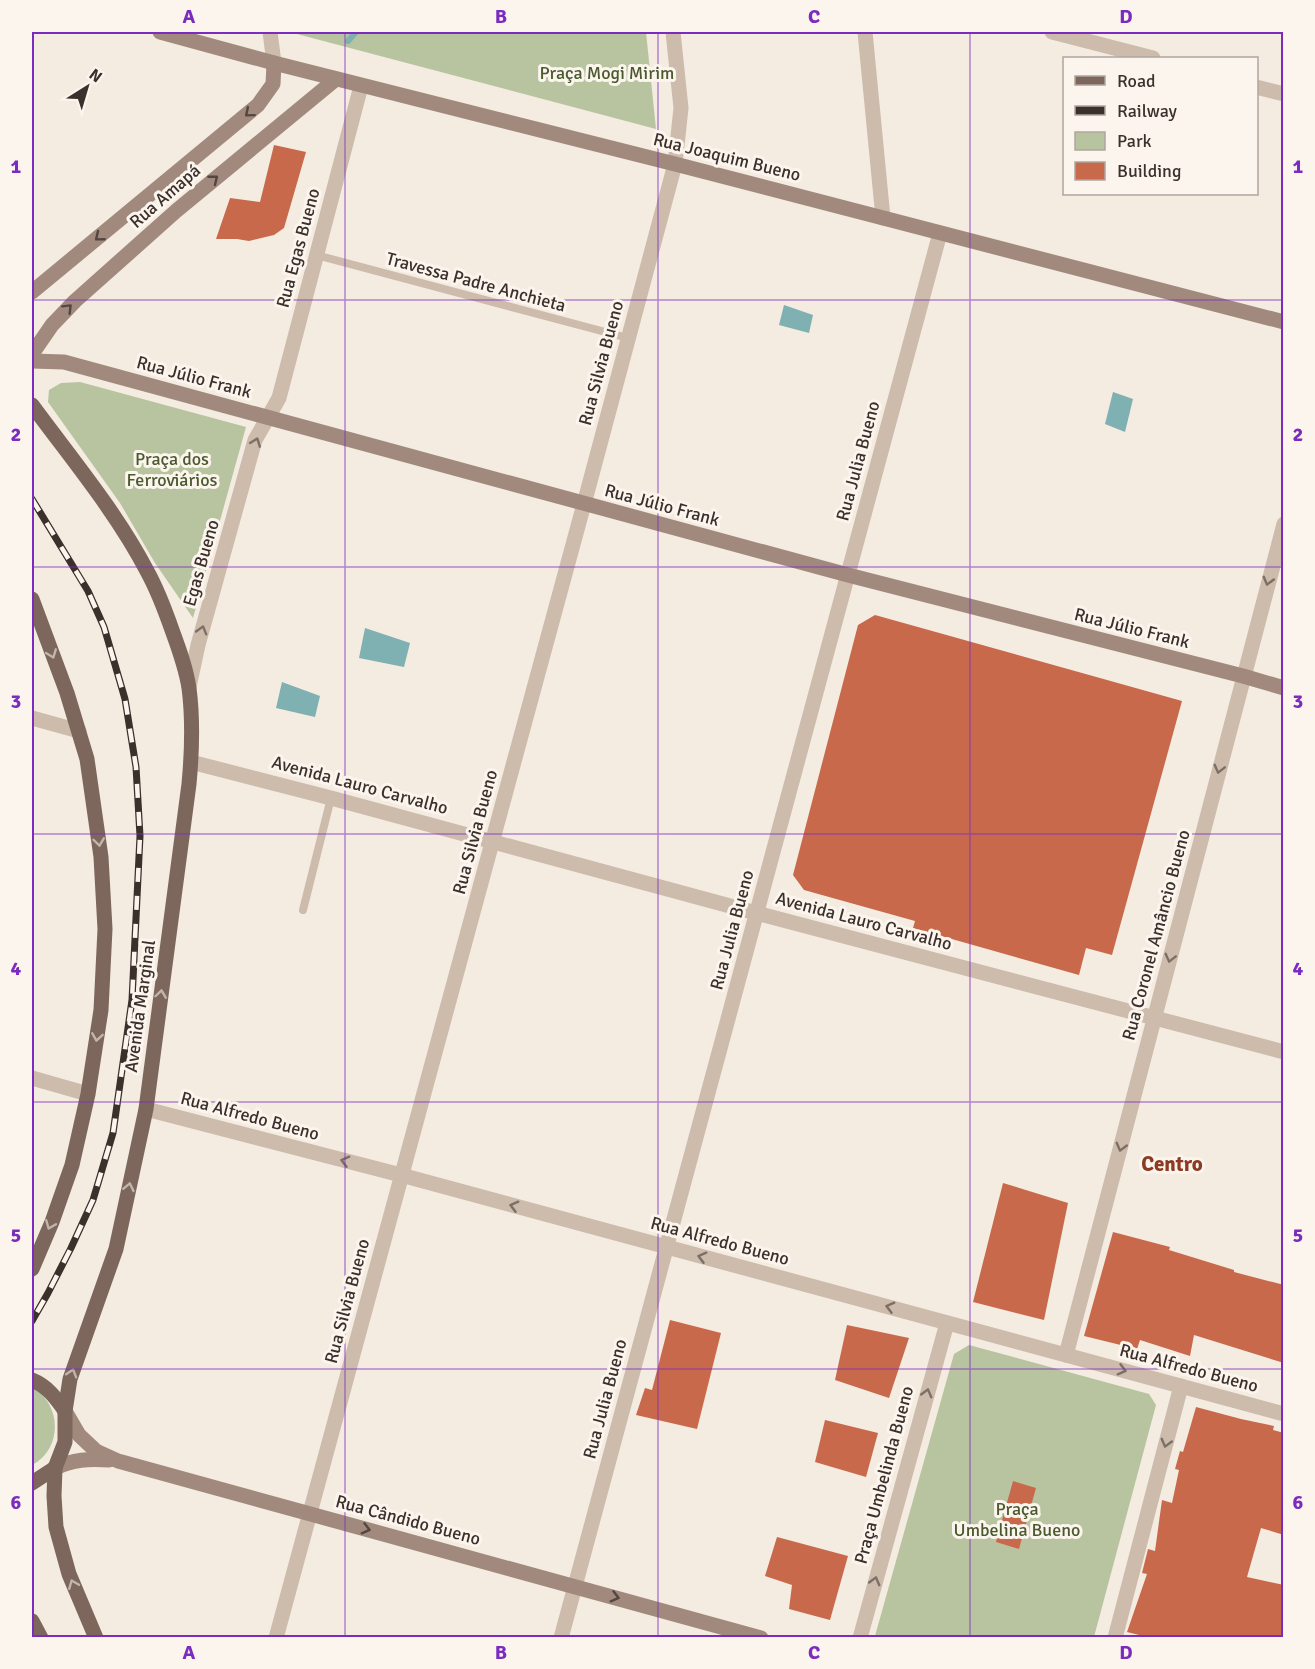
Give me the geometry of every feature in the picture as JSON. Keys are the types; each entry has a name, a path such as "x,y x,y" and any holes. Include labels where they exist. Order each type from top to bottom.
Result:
{"main road":[{"name":"Rua Joaquim Bueno","path":"160,32 361,86 675,164 1284,322"},
{"name":"Rua Amapá","path":"32,292 258,105 273,84 274,63"},
{"name":"Rua Amapá","path":"32,354 52,324 75,301 176,211 336,79"},
{"name":"Rua Júlio Frank","path":"32,361 64,362 848,575 1284,688"},
{"name":"Avenida Marginal","path":"32,405 111,513 147,571 179,649 189,687 191,717 191,762 146,1109 116,1249 70,1379 65,1411 64,1442 55,1467 56,1527 69,1574 96,1638"},
{"path":"32,1269 52,1222 72,1164 88,1094 101,1010 105,929 101,857 87,759 67,693 33,606"},
{"path":"32,1380 53,1394 65,1411"},
{"name":"Rua Cândido Bueno","path":"65,1411 80,1435 96,1451 118,1461 761,1638"},
{"path":"32,1483 55,1467 70,1461 92,1459 118,1461"},
{"path":"32,1621 41,1638"}],"street":[{"path":"270,32 274,63"},
{"name":"Rua Silvia Bueno","path":"276,1638 675,164 681,108 673,32"},
{"path":"865,32 883,218"},
{"path":"1052,32 1149,57"},
{"name":"Rua Egas Bueno","path":"268,418 279,398 361,86"},
{"path":"1258,87 1284,94"},
{"name":"Rua Julia Bueno","path":"561,1638 940,232"},
{"name":"Egas Bueno","path":"189,687 198,645 255,440 268,418"},
{"name":"Rua Coronel Amâncio Bueno","path":"1066,1355 1284,524"},
{"path":"32,718 79,731"},
{"name":"Avenida Lauro Carvalho","path":"191,762 1284,1052"},
{"path":"32,1078 88,1094"},
{"name":"Rua Alfredo Bueno","path":"146,1109 401,1175 1284,1414"},
{"name":"Praça Umbelinda Bueno","path":"860,1638 947,1323"},
{"path":"1115,1638 1181,1386"}],"lane":[{"name":"Travessa Padre Anchieta","path":"316,255 628,338"},
{"path":"303,910 331,798"}],"green space":[{"name":"Praça Mogi Mirim","path":"297,32 646,32 656,129 297,34"},
{"name":"Praça dos Ferroviários","path":"80,382 246,427 193,618 155,563 120,503 48,402 49,390 61,383"},
{"name":"Praça Umbelina Bueno","path":"969,1345 1149,1394 1156,1405 1094,1637 876,1638 875,1636 954,1354"},
{"path":"32,1387 49,1404 55,1426 54,1438 49,1448 42,1458 32,1465"}],"water":[{"path":"784,305 813,315 809,333 779,325"},
{"path":"1113,392 1133,399 1125,432 1105,424"},
{"path":"365,628 410,643 404,667 359,658"},
{"path":"282,682 320,696 315,717 276,708"}],"building":[{"path":"274,145 306,152 284,228 274,235 249,241 216,239 230,198 260,202"},
{"path":"875,615 1182,701 1112,955 1086,948 1079,975 913,928 915,921 804,890 793,875 858,625"},
{"path":"1003,1183 1068,1203 1044,1320 973,1302"},
{"path":"1113,1232 1170,1247 1169,1250 1234,1270 1234,1272 1284,1285 1284,1363 1194,1335 1190,1356 1140,1340 1137,1349 1084,1336"},
{"path":"670,1320 721,1333 697,1429 636,1415 645,1388 652,1390"},
{"path":"847,1325 909,1338 889,1398 835,1380"},
{"path":"1196,1407 1274,1426 1273,1430 1284,1433 1284,1535 1261,1528 1247,1577 1284,1585 1284,1638 1151,1638 1127,1632 1147,1574 1142,1573 1148,1549 1155,1551 1162,1500 1172,1503 1179,1470 1175,1469 1180,1451 1183,1452"},
{"path":"825,1420 878,1433 866,1477 815,1462"},
{"path":"1013,1481 1036,1488 1019,1549 996,1542"},
{"path":"777,1537 848,1556 830,1620 789,1609 792,1585 765,1576"}],"waterway":[{"path":"348,41 356,32"}],"railway":[{"path":"32,499 88,591 104,627 125,699 136,767 140,836 132,1000 113,1133 93,1200 71,1248 32,1321"}],"district":[{"name":"Centro","path":"1172,1164"}]}
